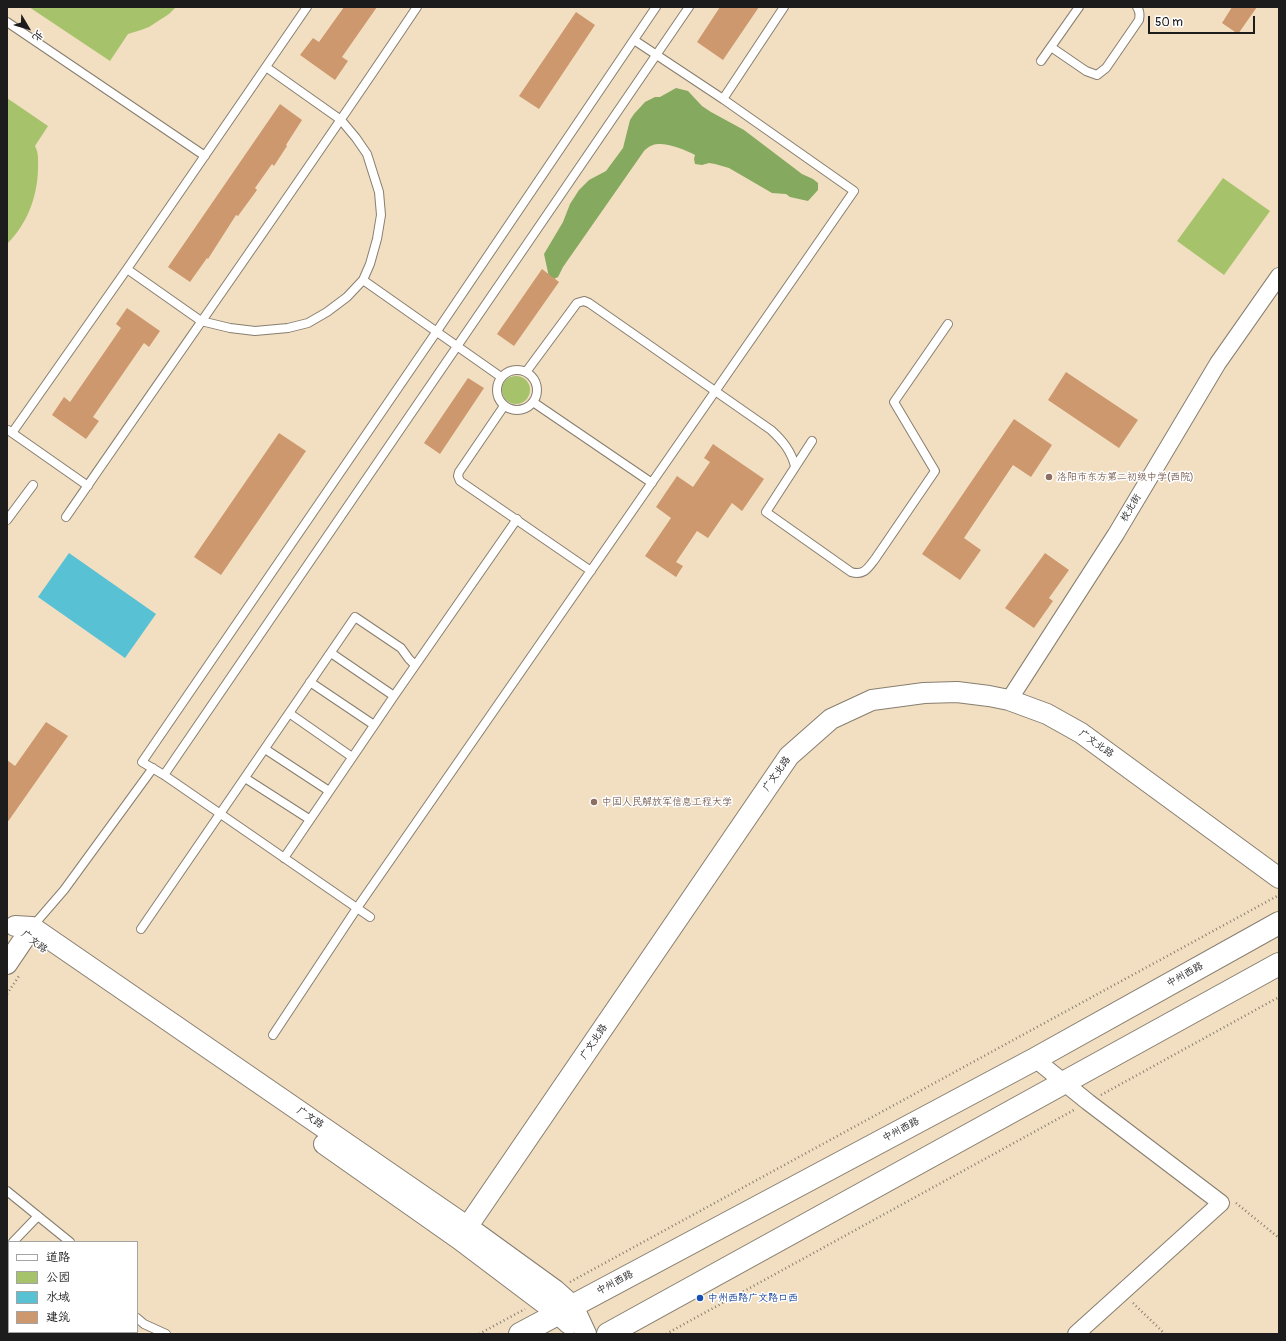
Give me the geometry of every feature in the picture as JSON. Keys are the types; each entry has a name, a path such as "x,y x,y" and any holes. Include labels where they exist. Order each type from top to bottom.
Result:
{"main road":[{"name":"中州西路","path":"520,1334 556,1302 1035,1059 1279,923"},
{"path":"608,1334 1279,964"}],"street":[{"name":"校北街","path":"1009,700 1116,534 1218,363 1279,276"},
{"name":"广文北路","path":"464,1233 789,756 831,718 872,700 924,693 957,692 1009,700 1047,714 1081,733 1279,878"},
{"name":"广文路","path":"17,930 464,1233 556,1302 586,1334"},
{"path":"7,964 17,930"},
{"path":"1035,1059 1088,1102 1221,1203 1076,1334"},
{"name":"广文路","path":"556,1302 580,1334"}],"lane":[{"path":"88,486 9,432 127,269 307,7"},
{"path":"66,517 276,216 417,7"},
{"path":"370,918 164,775 142,762 437,331 656,7"},
{"path":"164,775 689,7"},
{"path":"723,99 784,7"},
{"path":"1041,61 1078,7"},
{"path":"1051,47 1086,72 1097,75 1106,68 1139,20 1140,15 1137,7"},
{"path":"7,22 205,156"},
{"path":"273,1035 357,908 854,191 723,99 634,40"},
{"path":"127,269 202,321 230,328 255,331 288,328 308,322 327,312 348,297 363,280 370,264 377,239 381,215 379,192 367,154 341,120 266,67"},
{"path":"363,280 501,377"},
{"path":"526,372 577,303 584,301 771,430 782,440 793,457 795,466"},
{"path":"812,441 766,512 851,572 861,573 865,571 935,471 894,402 948,324"},
{"path":"513,370 526,372 532,376 537,389 533,402 522,410 510,409 504,406 500,401 496,389 501,377 513,370"},
{"path":"533,402 652,483"},
{"path":"504,406 459,472 458,476 460,481 591,571"},
{"path":"7,520 32,485"},
{"path":"284,858 309,819 517,519"},
{"path":"141,929 355,617 401,648 409,660 415,665"},
{"path":"331,652 394,696"},
{"path":"310,682 374,725"},
{"path":"289,713 352,757"},
{"path":"264,749 329,791"},
{"path":"17,930 64,890 153,768"},
{"path":"245,778 309,819"},
{"path":"7,1191 69,1241"},
{"path":"14,1241 38,1216"},
{"path":"138,1319 144,1324 166,1334"}],"path":[{"path":"479,1334 556,1302 1279,895"},
{"path":"666,1334 1279,997"},
{"path":"1236,1203 1279,1238"},
{"path":"1122,1293 1165,1334"}],"green space":[{"path":"29,7 176,7 169,14 149,27 128,34 110,61"},
{"path":"676,88 688,91 702,106 744,130 802,174 813,179 818,183 818,190 808,201 790,197 786,194 772,193 729,168 709,163 702,165 695,164 695,155 691,153 672,146 662,144 654,145 644,151 563,267 558,277 554,279 549,277 544,254 563,222 570,204 579,190 589,180 606,171 623,148 630,120 645,102 655,97 660,97"},
{"path":"7,98 48,126 35,146 38,155 38,170 36,191 30,210 20,228 7,244"},
{"path":"1223,178 1270,211 1224,275 1177,241"},
{"path":"516,376 526,380 530,390 526,400 516,404 506,400 502,390 506,380"}],"water":[{"path":"69,553 156,614 125,658 38,597"}],"building":[{"path":"344,7 377,7 342,57 348,61 335,80 300,55 313,38 319,42"},
{"path":"720,7 759,7 723,60 697,42"},
{"path":"1232,7 1257,7 1238,34 1222,23"},
{"path":"576,12 595,25 539,109 519,96"},
{"path":"280,104 302,120 274,166 272,164 255,188 257,190 238,216 236,215 208,259 207,258 190,282 168,267"},
{"path":"542,269 559,282 514,346 497,334"},
{"path":"127,308 160,331 149,347 144,343 93,417 99,421 86,439 52,415 64,397 70,402 121,328 116,324"},
{"path":"1066,372 1138,420 1119,448 1048,400"},
{"path":"468,378 484,388 440,454 424,443"},
{"path":"1014,419 1052,445 1031,477 1013,465 964,538 981,550 960,580 922,554"},
{"path":"279,433 306,451 221,575 194,557"},
{"path":"713,444 764,479 742,511 732,503 708,538 697,531 676,562 683,566 676,577 645,556 671,518 656,507 677,476 693,487 710,462 704,458"},
{"path":"1045,553 1069,570 1049,598 1053,601 1034,628 1005,608"},
{"path":"46,722 68,736 7,823 7,760 15,766"}],"place":[{"name":"洛阳市东方第二初级中学(西院)","path":"1049,477"},
{"name":"中国人民解放军信息工程大学","path":"594,802"},
{"name":"中州西路广文路口西","path":"700,1298"}]}
